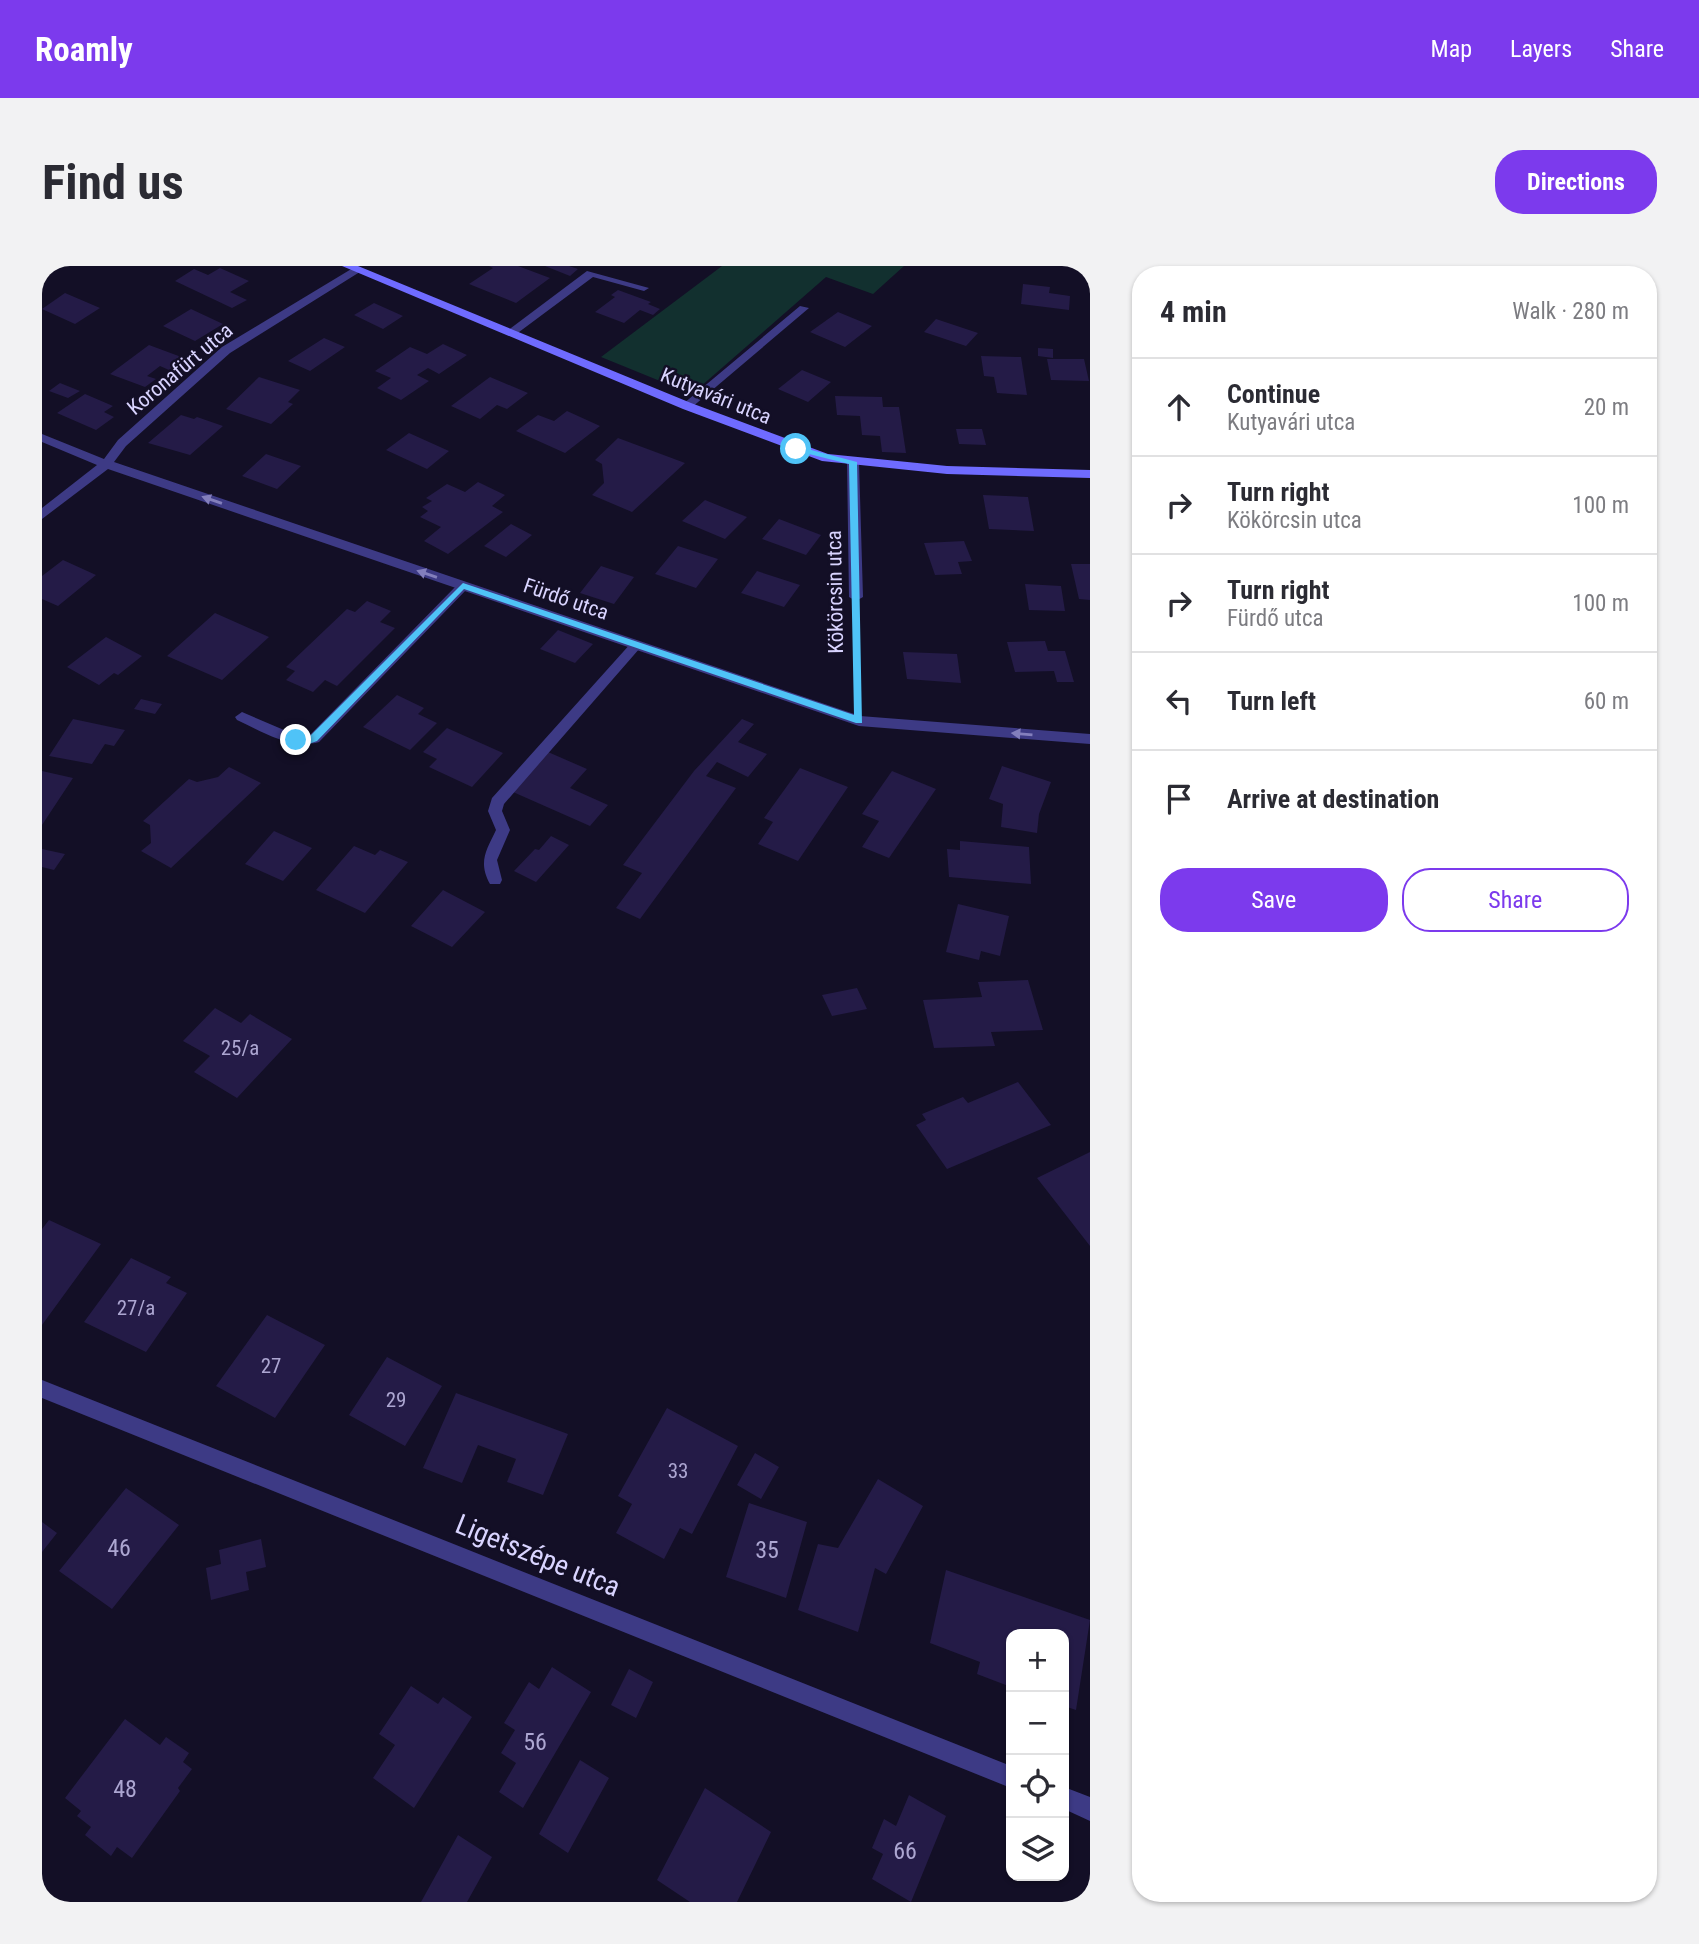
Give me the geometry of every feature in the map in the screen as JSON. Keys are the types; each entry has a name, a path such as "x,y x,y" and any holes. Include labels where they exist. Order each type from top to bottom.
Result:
{"street":[{"name":"Kutyavári utca","path":"353,268 796,449 853,462 947,470 1090,474"},
{"name":"Koronafürt utca","path":"42,515 106,464 122,443 226,350 353,268"},
{"name":"Fürdő utca","path":"42,438 106,464 859,720 1090,739"},
{"name":"Kökörcsin utca","path":"853,462 856,597"},
{"name":"Ligetszépe utca","path":"42,1389 1006,1775"},
{"path":"1069,1800 1090,1809"}],"lane":[{"path":"511,333 591,273 644,288"},
{"path":"687,406 804,308"},
{"path":"242,717 296,740 314,739 463,586"},
{"path":"495,880 487,868 488,859 503,830 495,811 497,802 636,645"}],"path":[{"name":"Kökörcsin utca","path":"856,597 859,720"}],"green space":[{"path":"722,266 904,266 873,294 826,277 692,394 601,357"}],"building":[{"path":"489,266 518,266 550,278 516,303 469,284 493,268"},
{"path":"545,266 569,266 578,269 570,276"},
{"path":"220,268 249,281 230,292 247,300 232,308 175,281 194,269 208,275"},
{"path":"1023,284 1050,287 1049,293 1070,296 1069,310 1021,304"},
{"path":"618,290 651,302 648,304 660,309 653,315 640,310 624,323 595,312 615,297 611,295"},
{"path":"65,293 100,308 75,324 42,309"},
{"path":"374,303 403,316 383,329 354,315"},
{"path":"191,309 223,324 195,341 163,326"},
{"path":"838,312 872,326 845,347 810,332"},
{"path":"936,319 978,333 966,346 924,332"},
{"path":"324,338 345,347 310,371 288,361"},
{"path":"443,344 467,355 439,374 428,368 417,375 429,381 401,400 377,388 391,378 375,371 410,347 427,354"},
{"path":"149,345 184,358 169,370 160,366 147,376 156,379 145,387 110,374"},
{"path":"1038,348 1053,349 1053,358 1038,356"},
{"path":"981,356 1021,357 1027,395 997,393 994,377 984,376"},
{"path":"1047,359 1084,359 1089,381 1051,380"},
{"path":"802,370 831,382 808,402 778,389"},
{"path":"259,377 300,390 288,402 293,404 271,424 226,409"},
{"path":"490,377 528,393 507,409 497,405 480,419 451,406"},
{"path":"60,383 80,391 68,398 49,391"},
{"path":"85,394 113,406 104,412 114,417 96,430 57,413"},
{"path":"835,396 882,397 883,407 899,407 906,453 882,452 880,436 862,435 860,416 837,415"},
{"path":"567,411 600,426 565,453 516,431 538,415 554,421"},
{"path":"181,415 194,419 197,417 223,426 190,455 148,443"},
{"path":"956,429 982,429 986,445 959,444"},
{"path":"409,433 449,451 427,469 386,450"},
{"path":"618,438 685,463 632,512 592,495 604,483 602,464 595,460"},
{"path":"266,454 301,466 277,489 242,476"},
{"path":"478,482 505,495 492,506 503,512 448,554 424,541 441,527 420,517 428,511 422,507 432,501 426,498 447,484 465,492"},
{"path":"983,495 1028,497 1034,531 989,529"},
{"path":"705,500 747,517 725,539 682,521"},
{"path":"779,519 821,535 806,555 762,539"},
{"path":"511,524 532,535 506,557 484,546"},
{"path":"964,541 972,561 958,562 962,574 935,575 924,543"},
{"path":"678,546 718,559 696,588 655,574"},
{"path":"63,560 96,575 58,606 42,599 42,576"},
{"path":"1071,564 1090,564 1090,600 1079,599"},
{"path":"601,566 634,577 614,604 580,593"},
{"path":"757,571 800,585 784,607 741,593"},
{"path":"1025,584 1061,586 1065,611 1029,610"},
{"path":"367,601 391,611 380,622 395,628 337,686 325,680 313,692 286,680 295,671 286,667 347,609 355,612"},
{"path":"215,613 269,637 222,680 167,656"},
{"path":"558,630 593,644 575,663 540,649"},
{"path":"106,637 142,656 118,675 114,673 99,685 67,667"},
{"path":"1045,641 1048,651 1065,651 1074,682 1057,682 1054,671 1015,672 1007,642"},
{"path":"903,652 957,654 961,683 907,679"},
{"path":"397,695 424,708 418,714 437,723 410,750 363,727"},
{"path":"141,699 162,704 155,714 134,709"},
{"path":"73,719 125,730 114,746 105,744 92,764 49,756"},
{"path":"742,719 754,724 738,742 767,754 748,777 717,762 706,776 736,788 640,919 616,908 642,873 623,865 694,771"},
{"path":"447,728 503,753 472,787 429,767 437,759 423,752"},
{"path":"548,752 587,769 570,788 608,805 590,826 513,792"},
{"path":"1002,766 1051,782 1039,814 1037,833 1001,827 1003,804 989,799"},
{"path":"229,767 261,783 171,868 141,851 151,843 150,825 143,821 189,779 197,782 218,777"},
{"path":"800,768 848,787 798,861 758,844 773,822 764,818"},
{"path":"42,771 73,778 42,825"},
{"path":"892,771 936,789 889,858 862,847 879,821 862,814"},
{"path":"274,831 312,848 283,881 245,864"},
{"path":"551,836 569,845 536,882 514,871 535,849 539,850"},
{"path":"960,841 1029,847 1031,884 949,877 947,849 960,850"},
{"path":"354,846 375,855 380,850 408,862 365,913 316,890"},
{"path":"42,849 65,854 54,870 42,867"},
{"path":"443,890 485,912 452,947 411,926"},
{"path":"958,904 1009,916 1000,956 981,951 979,960 946,952"},
{"path":"1028,980 1043,1030 991,1032 995,1046 934,1048 923,1000 982,997 978,982"},
{"path":"857,988 867,1009 832,1016 822,995"},
{"path":"215,1008 241,1023 250,1014 292,1039 237,1098 194,1072 210,1056 183,1041"},
{"path":"1018,1082 1051,1125 947,1169 916,1125 926,1120 922,1114 963,1097 968,1103"},
{"path":"1090,1152 1090,1246 1037,1178"},
{"path":"49,1220 101,1244 42,1325 42,1229"},
{"path":"131,1258 171,1277 166,1283 187,1293 146,1352 84,1322"},
{"path":"267,1315 325,1345 275,1418 216,1386"},
{"path":"387,1357 442,1386 405,1446 349,1415"},
{"path":"456,1393 568,1434 543,1495 507,1482 516,1459 478,1445 462,1483 423,1468"},
{"path":"667,1408 738,1446 692,1534 680,1528 664,1559 616,1533 632,1504 618,1496"},
{"path":"755,1453 779,1467 761,1499 737,1485"},
{"path":"878,1479 923,1506 886,1574 875,1568 858,1632 798,1610 818,1544 838,1548"},
{"path":"126,1488 179,1525 112,1609 59,1571"},
{"path":"749,1503 807,1522 786,1598 726,1577"},
{"path":"42,1522 57,1533 42,1552"},
{"path":"261,1539 266,1567 246,1572 249,1590 211,1600 206,1568 221,1564 219,1550"},
{"path":"946,1570 1090,1620 1076,1710 1069,1708 1069,1629 1006,1629 1006,1685 977,1674 980,1662 930,1643"},
{"path":"552,1667 591,1692 523,1808 499,1792 516,1763 501,1753 515,1730 504,1723 529,1682 539,1689"},
{"path":"629,1669 653,1682 636,1718 611,1705"},
{"path":"411,1686 438,1704 443,1697 472,1717 414,1808 373,1778 395,1745 379,1734"},
{"path":"125,1719 160,1745 166,1737 189,1753 183,1762 192,1769 178,1788 180,1791 132,1858 117,1847 111,1856 85,1835 91,1827 77,1816 81,1811 65,1798"},
{"path":"580,1760 609,1778 568,1853 539,1834"},
{"path":"705,1788 771,1832 737,1902 690,1902 657,1880"},
{"path":"909,1795 946,1816 911,1902 872,1879 883,1854 872,1848 884,1819 896,1826"},
{"path":"458,1835 492,1857 467,1902 421,1902"}],"route":[{"path":"296,740 314,739 463,586 859,720 853,462 826,458 796,449"}]}
